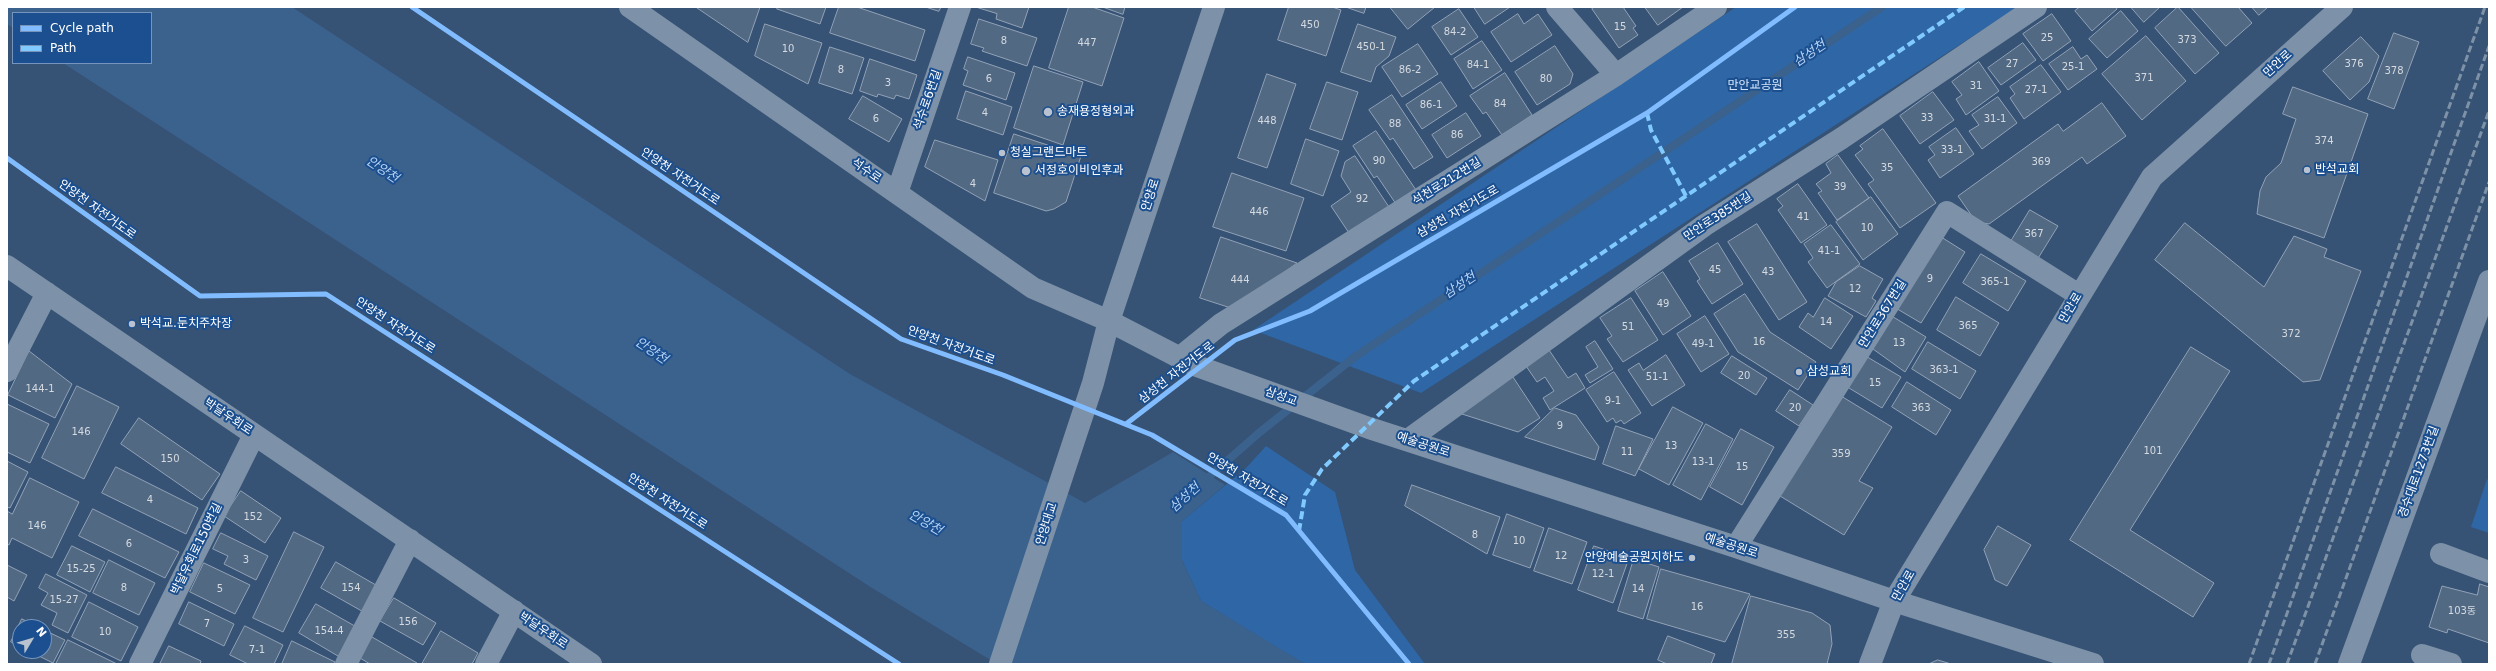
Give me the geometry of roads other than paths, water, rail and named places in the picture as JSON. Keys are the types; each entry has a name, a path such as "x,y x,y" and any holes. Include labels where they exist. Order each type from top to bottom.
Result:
{"street":[{"name":"석수로","path":"630,7 1033,288 1109,321"},
{"name":"석수로6번길","path":"897,193 960,7"},
{"name":"안양로","path":"1093,383 1109,321 1214,7"},
{"name":"석천로212번길","path":"1186,362 1221,324 1616,75 1716,7"},
{"name":"만안로385번길","path":"1408,440 1705,225 1842,138 2036,7"},
{"name":"만안로","path":"1870,664 1894,601 2152,177 2342,7"},
{"path":"1563,9 1616,75"},
{"name":"만안로367번길","path":"1736,547 1947,212 2079,295"},
{"name":"박달우회로","path":"7,266 591,664"},
{"name":"경수대로1273번길","path":"2349,664 2489,281"},
{"path":"7,371 47,293"},
{"path":"1109,321 1186,362"},
{"name":"삼성교","path":"1186,362 1369,428"},
{"name":"안양대교","path":"1000,664 1093,383"},
{"name":"예술공원로","path":"1369,428 1736,547 1894,601 2093,664"},
{"name":"박달우회로150번길","path":"140,664 254,434"},
{"path":"346,664 410,540"},
{"path":"2441,554 2489,572"},
{"name":"박달우회로","path":"486,664 514,611"},
{"path":"2422,655 2450,664"}],"water":[{"name":"안양천","path":"7,7 292,7 850,374 1085,503 1173,452 1225,485 1182,521 1182,560 1201,601 1305,664 997,664 872,588 65,64 152,64 152,12 12,12 12,27 7,24"}],"waterway":[{"name":"삼성천","path":"1203,482 1260,432 1356,356 1882,7"}],"railway":[{"path":"2249,664 2485,7"},
{"path":"2269,664 2489,46"},
{"path":"2287,664 2489,111"},
{"path":"2315,664 2489,182"}],"place":[{"name":"송재용정형외과","path":"1048,112"},
{"name":"청실그랜드마트","path":"1002,153"},
{"name":"반석교회","path":"2307,170"},
{"name":"서정호이비인후과","path":"1026,171"},
{"name":"박석교.둔치주차장","path":"132,324"},
{"name":"삼성교회","path":"1799,372"},
{"name":"안양예술공원지하도","path":"1692,558"}],"park label":[{"name":"만안교공원","path":"1755,86"}]}
